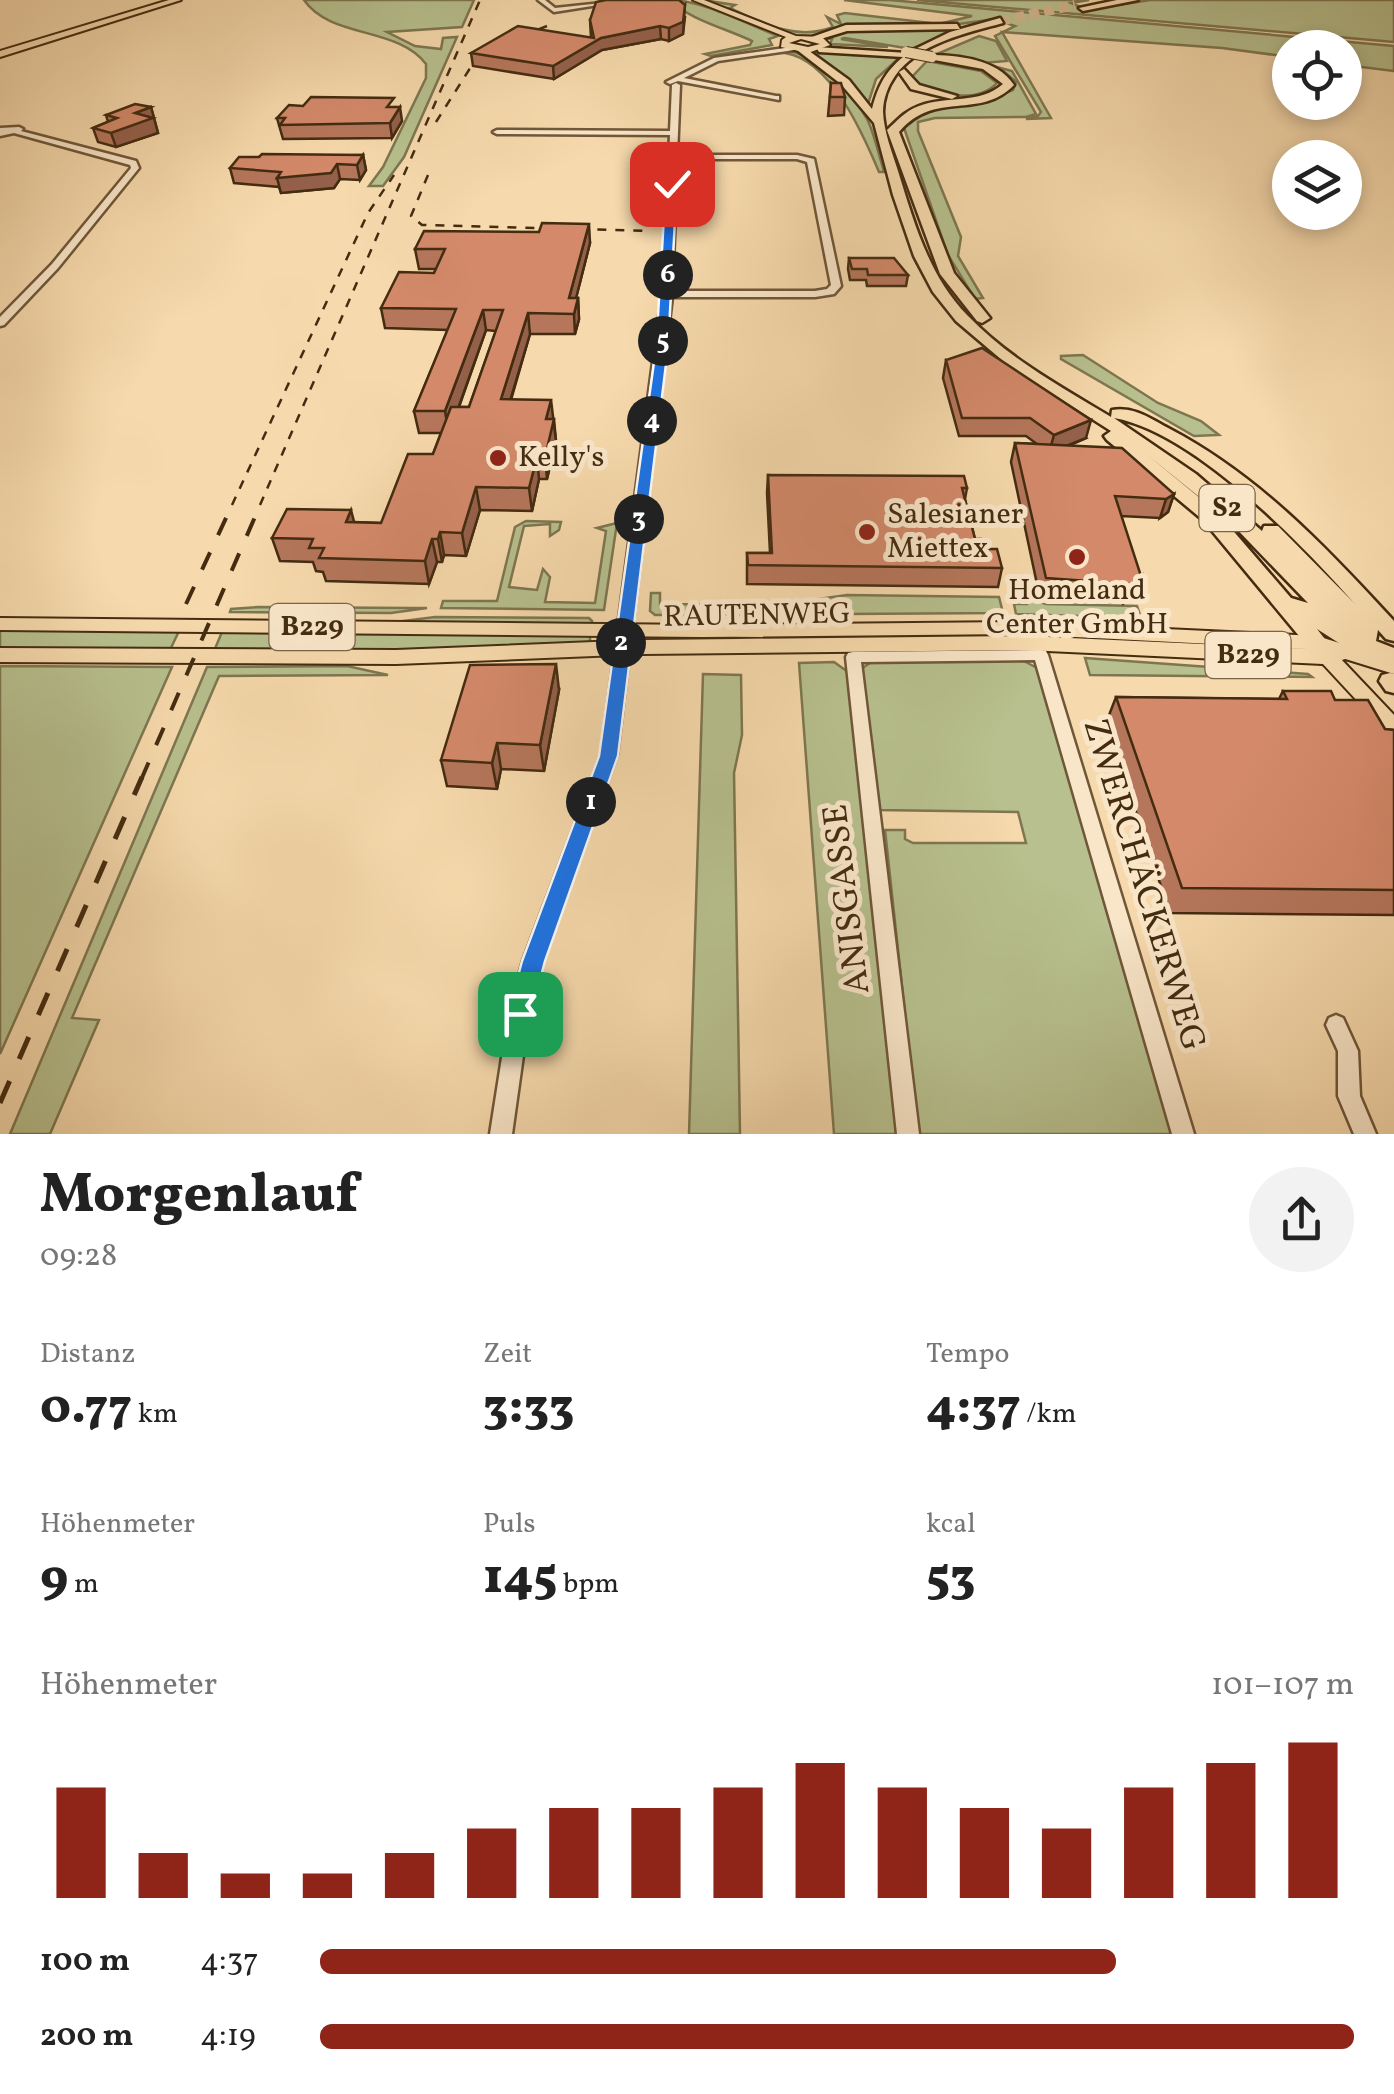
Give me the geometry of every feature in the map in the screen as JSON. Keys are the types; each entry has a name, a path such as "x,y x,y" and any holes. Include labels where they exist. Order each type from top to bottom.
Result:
{"highway":[{"path":"1109,0 1079,7 1134,0"},
{"path":"877,122 878,92 903,61 944,38 1000,23"},
{"path":"819,44 843,29 1000,23"},
{"path":"1000,23 943,45 904,72 889,102 894,131 941,261 965,300 1011,342 1118,414 1131,415 1230,472 1316,548 1371,651"},
{"path":"792,44 850,88 877,122"},
{"path":"819,44 930,58 992,70 1006,77 1009,85 1004,91 916,108 902,117 894,131"},
{"path":"904,72 912,85 940,95 982,94 1001,84 987,71 930,58"},
{"name":"S2","path":"877,122 921,255 942,294 964,319 1003,352 1165,458 1229,509 1371,651"},
{"path":"1094,411 1098,422 1210,516 1270,584 1322,624 1371,651"},
{"path":"1270,584 1371,651"},
{"path":"1371,651 1394,634"}],"main road":[{"path":"0,54 176,0"},
{"path":"693,0 792,44 819,44"},
{"name":"RAUTENWEG","path":"0,624 1371,651"},
{"name":"RAUTENWEG","path":"0,655 396,657 622,639"},
{"path":"1369,698 1364,671 1371,651"},
{"name":"B229","path":"1371,651 1369,698 1394,728"}],"street":[{"path":"542,0 554,10 628,0"},
{"path":"501,1134 520,1014 533,961 609,756 668,294 674,132 682,82 716,60 792,44"},
{"path":"682,82 729,86 776,98"},
{"path":"0,322 55,266 135,168 133,163 17,132 16,128 1,130"},
{"path":"498,132 674,132"},
{"path":"668,294 815,294 830,292 836,286 811,162 797,157 673,158"},
{"name":"RAUTENWEG","path":"853,658 1041,655"},
{"name":"ZWERCHÄCKERWEG","path":"1041,655 1183,1134"},
{"name":"ANISGASSE","path":"853,658 908,1134"},
{"path":"1336,1026 1348,1051 1350,1096 1364,1134"}],"green space":[{"path":"304,0 474,0 462,27 387,32 415,46 441,49 443,38 457,37 404,157 383,186 369,186 383,167 426,78 426,64 399,43 330,21"},
{"path":"670,0 710,8 778,36 769,39 772,45 705,54 750,45 752,41 698,18"},
{"path":"703,0 735,5 730,8 768,25 794,31 833,27 827,17 841,24 837,15 845,13 939,24 972,16 844,0 890,0 1272,35 1272,55 1003,32 1015,26 994,19 952,25 847,27 812,36 794,36"},
{"path":"917,0 1089,0 1071,3 1087,10 1150,0 1394,0 1394,42 1362,39 1362,30 1272,31"},
{"path":"848,29 960,29 911,49 845,38 841,39 888,47 830,44 832,39 820,38"},
{"path":"1002,32 1051,118 1026,119 1041,112 995,36"},
{"path":"979,36 996,41 1007,61 982,63 1012,71 1036,114 918,122 918,131 961,237 958,256 983,298 975,299 948,255 903,125 914,112 988,99 1013,90 1016,82 1003,71 937,54"},
{"path":"1362,43 1394,46 1394,71 1362,67"},
{"path":"785,50 798,53 834,76 867,119 884,172 879,172 843,101 817,69 785,53 766,53"},
{"path":"809,52 901,56 876,79 868,104"},
{"path":"927,61 981,71 997,83 978,94 941,93 911,78"},
{"path":"1083,355 1158,403 1201,421 1219,435 1194,436 1061,359"},
{"path":"526,521 561,522 559,530 550,536 550,524 524,526 509,587 537,590 543,569 550,577 545,602 595,603 606,531 597,528 617,523 604,610 441,608 443,601 497,601 515,527"},
{"path":"1027,590 1030,599 1046,604 1137,606 1141,618 1016,614 1014,604 1027,604"},
{"path":"651,593 660,593 660,604 776,605 847,595 999,597 1003,613 655,615 650,611"},
{"path":"258,607 427,608 391,613 230,612"},
{"path":"435,617 592,621 591,625 395,622"},
{"path":"0,630 179,631 170,650 0,649"},
{"path":"222,632 590,634 590,642 460,649 214,651"},
{"path":"1085,658 1308,674 1312,677 1090,675"},
{"path":"1022,660 1039,669 1176,1134 918,1134 885,830 905,830 905,839 913,843 1026,843 1018,812 877,810 860,670 871,662"},
{"path":"834,662 848,672 899,1134 834,1134 799,663"},
{"path":"0,666 172,667 0,1054"},
{"path":"347,666 388,675 219,676 72,1018 99,1020 50,1134 10,1134 207,667"},
{"path":"703,674 741,675 742,735 734,773 740,1134 689,1134"}],"building":[{"path":"679,0 685,5 683,22 669,28 660,26 601,38 553,66 471,53 518,26 594,38 590,20 596,2"},
{"path":"831,83 841,83 845,97 830,97"},
{"path":"311,97 394,98 387,107 400,107 390,123 280,125 285,118 277,118 289,105 303,106"},
{"path":"135,104 151,107 135,113 153,118 111,133 93,128 117,118 106,115"},
{"path":"363,155 357,165 337,164 331,173 277,178 281,172 230,168 239,157"},
{"path":"542,223 589,224 569,298 578,298 574,314 528,313 501,399 551,400 546,419 554,419 545,457 537,457 529,488 476,487 462,533 440,532 438,539 432,539 425,561 319,558 324,548 309,548 313,539 272,538 287,509 351,510 346,522 381,523 408,454 433,454 451,407 469,407 503,310 483,310 445,411 414,411 456,309 381,308 399,272 434,273 445,249 415,249 424,231 539,232"},
{"path":"849,258 894,258 908,275 868,275 867,269 852,269"},
{"path":"982,348 1091,420 1054,435 1030,418 962,418 946,360"},
{"name":"Homeland Center GmbH","path":"1015,443 1122,448 1174,494 1166,499 1115,496 1141,576 1131,584 1046,578"},
{"name":"Salesianer Miettex","path":"768,475 964,476 967,488 962,488 975,539 981,539 984,549 997,549 1002,568 748,565 747,553 772,553"},
{"path":"556,664 540,745 497,743 492,763 441,760 470,665"},
{"path":"1283,691 1331,691 1335,700 1368,700 1385,729 1394,730 1394,890 1182,888 1116,697 1287,699"}],"tunnel":[{"path":"1000,21 1075,5"}],"railway":[{"path":"260,505 480,0"},
{"path":"436,122 474,62 505,43 547,26"},
{"path":"232,505 368,213 394,175"},
{"path":"428,175 411,216 422,225 651,231"},
{"path":"186,604 233,503"},
{"path":"141,780 261,503"},
{"path":"0,1103 142,777"}],"place":[{"name":"Kelly's","path":"498,458"},
{"name":"Salesianer Miettex","path":"867,532"},
{"name":"Homeland Center GmbH","path":"1077,557"}],"route":[{"path":"520,1014 533,961 609,756 668,294 672,184"}]}
